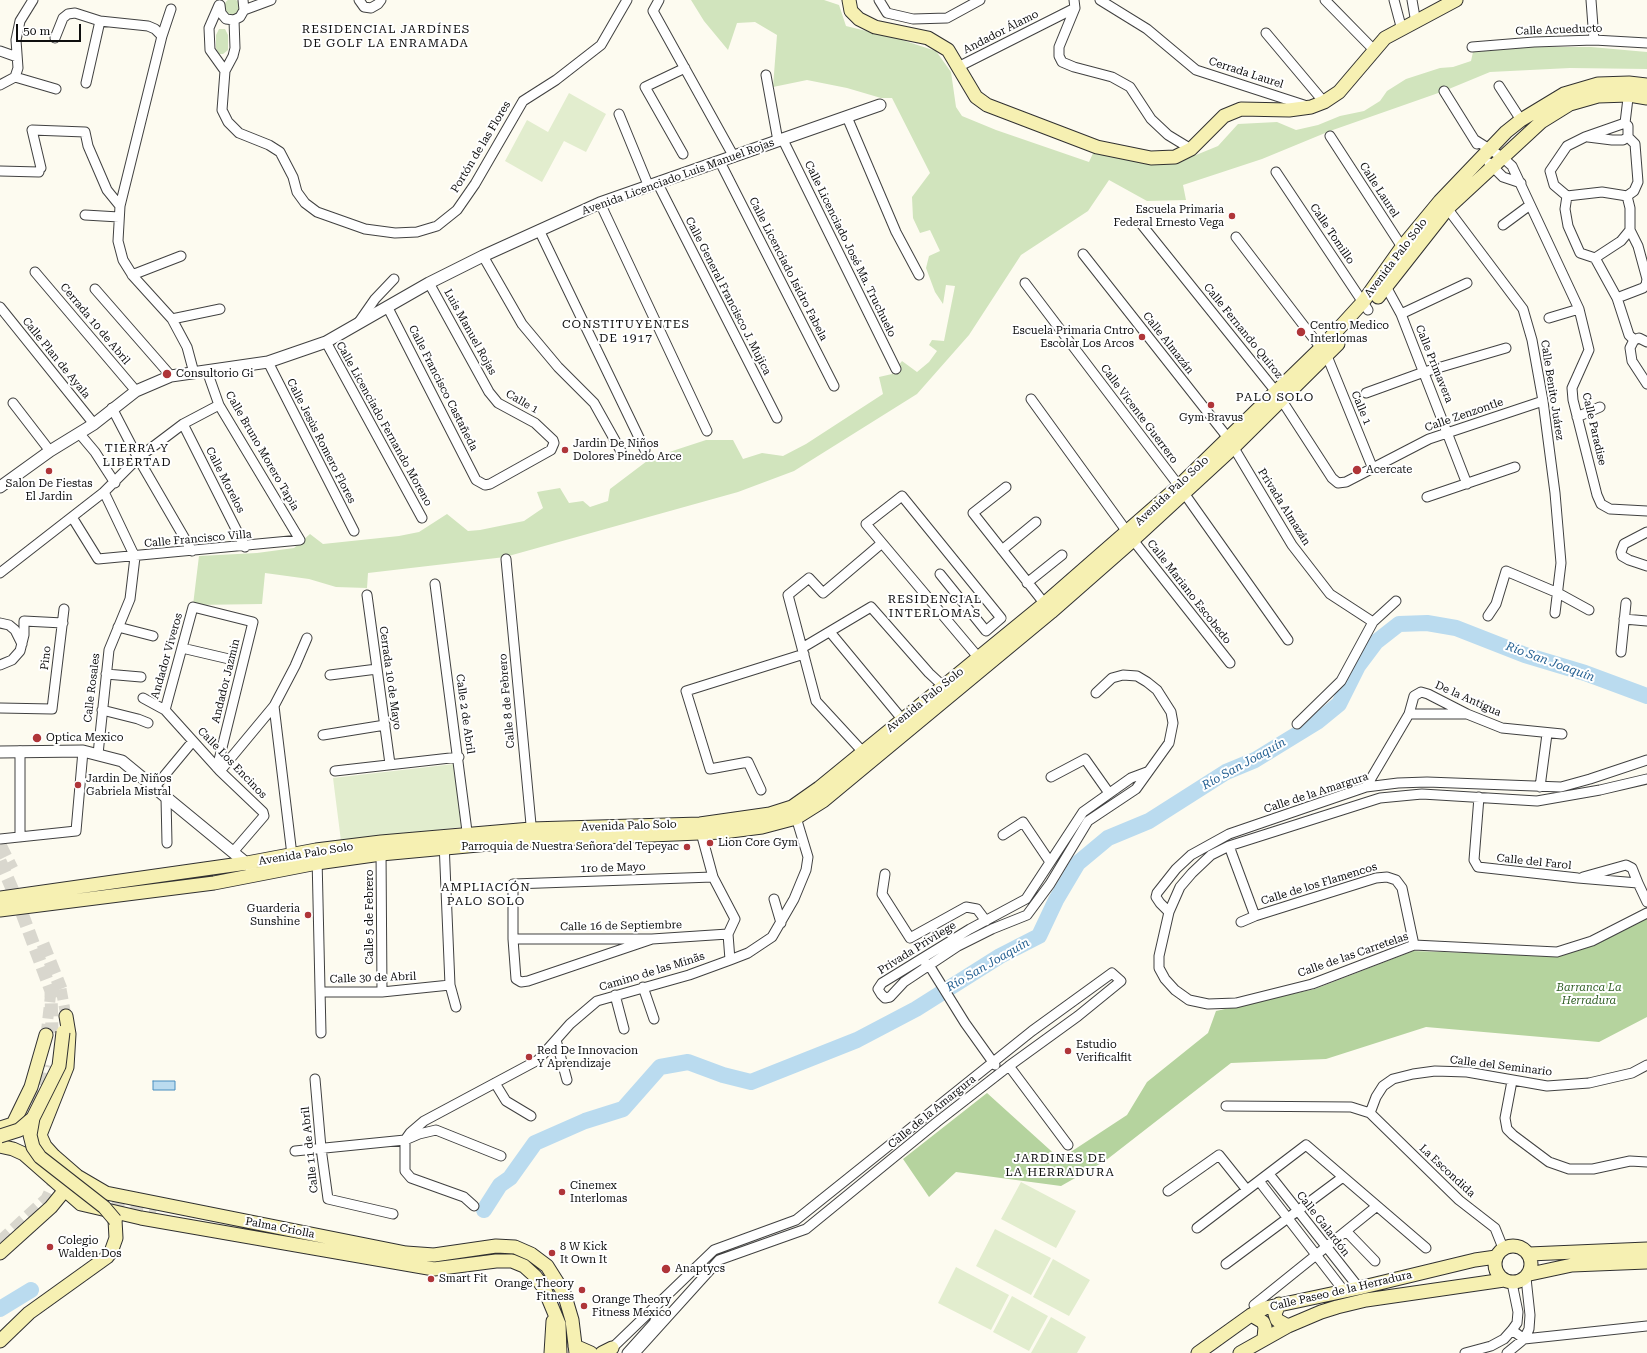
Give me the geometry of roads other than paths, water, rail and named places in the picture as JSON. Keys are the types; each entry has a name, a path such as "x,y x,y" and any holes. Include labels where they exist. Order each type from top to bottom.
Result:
{"main road":[{"path":"849,0 851,11 859,19 875,27 928,38 938,42 948,50 960,66 976,97 987,105 1097,147 1152,158 1175,157 1191,149 1224,116 1241,109 1289,110 1311,107 1324,102 1339,92 1385,38 1416,23 1456,0"},
{"name":"Avenida Palo Solo","path":"2,896 247,864 316,850 381,848 532,835 762,827 823,800 1130,536 1182,490 1280,397 1324,352 1365,306 1444,204 1521,120 1564,94 1598,84 1629,89 1647,98"},
{"name":"Avenida Palo Solo","path":"1488,157 1502,157 1541,122 1570,104 1647,85"},
{"name":"Avenida Palo Solo","path":"794,812 819,788 1006,634 1047,608"},
{"name":"Avenida Palo Solo","path":"0,910 214,882 317,863 381,848"},
{"path":"104,883 106,897"},
{"path":"0,1128 13,1124 28,1127 40,1135 67,1067 69,1034 66,1016 54,1033 31,1087 13,1124"},
{"path":"46,1065 54,1033"},
{"path":"0,1341 29,1313 107,1257 111,1252 116,1238 115,1220 111,1214 40,1157 33,1147 30,1135 33,1118 59,1066 54,1033"},
{"path":"0,1136 19,1130 33,1118"},
{"name":"Palma Criolla","path":"40,1135 54,1156 74,1173 106,1193 406,1253 434,1255 496,1246 515,1247 532,1254 547,1266 565,1296 563,1310 573,1351"},
{"name":"Palma Criolla","path":"0,1146 13,1149 24,1154 81,1204 89,1206 198,1230 217,1230 434,1269 496,1261 512,1261 524,1266 535,1276 544,1288 554,1316 559,1324 560,1353"},
{"path":"0,1253 50,1207 58,1185 74,1173"},
{"path":"156,1213 200,1221 217,1230"},
{"path":"1528,1276 1532,1264 1529,1254 1524,1249 1517,1246 1499,1253 1496,1270 1508,1282 1572,1266 1647,1262"},
{"path":"1529,1254 1647,1249"},
{"name":"Calle Paseo de la Herradura","path":"1198,1353 1252,1310 1359,1288 1499,1253"},
{"name":"Calle Paseo de la Herradura","path":"1240,1353 1264,1338 1320,1312 1366,1300 1508,1282"},
{"path":"1279,1304 1275,1314 1277,1320 1288,1326"},
{"path":"1252,1310 1263,1322 1265,1327 1264,1338"},
{"name":"Palma Criolla","path":"551,1353 551,1328 554,1316"},
{"path":"573,1351 591,1353"}],"street":[{"path":"0,85 15,77 18,68 16,40 20,21 33,0"},
{"path":"242,0 244,10"},
{"path":"220,3 220,13 226,19 234,20 240,17 244,10 271,0"},
{"path":"359,0 364,7 372,8 381,0"},
{"name":"Portón de las Flores","path":"234,20 234,52 225,71 222,110 228,122 239,133 269,145 280,152 293,178 297,192 305,203 317,212 365,229 395,233 417,232 437,226 457,210 475,184 523,101 556,80 601,45 627,0"},
{"path":"659,0 653,11 734,157"},
{"path":"879,0 887,12 913,19 947,18 980,0"},
{"name":"Cerrada Laurel","path":"1100,0 1147,29 1196,70 1311,107"},
{"path":"1325,0 1374,50"},
{"path":"1394,0 1402,30"},
{"path":"1412,0 1416,23"},
{"path":"1591,0 1594,40"},
{"path":"220,3 210,28 210,44 211,54 225,71"},
{"path":"1075,4 1059,47 1059,56 1062,62 1074,67 1112,77 1130,87 1151,119 1168,134 1191,149"},
{"name":"Andador Álamo","path":"960,66 1075,4"},
{"path":"171,9 162,36 120,206 118,241 123,260 132,275 172,320 187,347 194,373"},
{"path":"55,38 63,18 68,14 75,13 100,21 148,26 155,29 162,36"},
{"path":"86,84 100,21"},
{"path":"1266,34 1324,102"},
{"name":"Calle Acueducto","path":"1472,47 1534,42 1594,40 1647,43"},
{"path":"0,51 17,57"},
{"path":"683,154 645,87 685,68"},
{"name":"Calle Licenciado José Ma. Truchuelo","path":"766,75 781,140 896,369"},
{"path":"15,77 56,89"},
{"path":"1499,86 1521,120"},
{"path":"1625,123 1585,137 1567,146 1550,171 1554,185 1567,196 1602,192 1627,196 1634,191 1638,182 1635,144 1628,137 1628,126 1625,123 1629,89"},
{"path":"1444,91 1475,140 1503,177 1521,183"},
{"name":"Avenida Licenciado Luis Manuel Rojas","path":"0,487 50,451 94,424 112,408 136,391 171,376 268,362 326,342 388,308 429,283 483,256 600,203 880,105"},
{"name":"Calle General Francisco J. Mujica","path":"618,114 653,185 777,418"},
{"path":"847,117 896,232 919,275"},
{"path":"0,171 40,170 32,130 85,132 88,146 106,190 120,206"},
{"name":"Calle Laurel","path":"1330,136 1407,250"},
{"path":"1585,137 1623,140 1628,137"},
{"name":"Calle Paradise","path":"1502,157 1512,166 1521,183 1579,309 1589,350 1572,388 1577,417 1597,496 1601,504 1610,509 1647,511"},
{"name":"Calle Licenciado Isidro Fabela","path":"720,162 834,386"},
{"name":"Calle Tomillo","path":"1276,172 1365,306"},
{"path":"1567,196 1565,209 1568,226 1580,253 1595,258 1617,298 1629,336 1634,340"},
{"path":"1617,298 1642,288 1646,285 1647,279 1638,246 1630,230 1630,208 1627,196"},
{"path":"600,203 707,431"},
{"name":"Calle Benito Juárez","path":"1444,204 1523,309 1532,340 1543,401 1555,493 1560,563 1555,613"},
{"path":"1503,225 1530,205"},
{"path":"85,215 119,218"},
{"name":"Calle Fernando Quiroz","path":"1142,225 1280,397 1332,478"},
{"path":"539,230 646,450"},
{"path":"1595,258 1621,241 1630,230"},
{"name":"Calle 1","path":"1236,237 1324,352 1373,469"},
{"name":"Calle Almazán","path":"1083,254 1231,443"},
{"path":"132,275 181,256"},
{"path":"483,256 522,324 558,367 594,403 622,453"},
{"name":"Cerrada 10 de Abril","path":"35,272 136,391"},
{"path":"358,325 375,299 394,279"},
{"name":"Calle Primavera","path":"1383,282 1401,314 1467,484"},
{"name":"Luis Manuel Rojas","path":"429,283 489,392"},
{"name":"Calle Vicente Guerrero","path":"1025,283 1182,490 1288,640"},
{"path":"1401,314 1467,283"},
{"path":"95,289 171,376"},
{"name":"Calle Plan de Ayala","path":"0,307 94,424"},
{"name":"Calle Francisco Castañeda","path":"388,308 476,480 485,485 490,484 550,450"},
{"path":"172,320 220,309"},
{"path":"1549,318 1579,309"},
{"path":"1647,342 1639,338 1634,340 1630,348 1632,361 1647,384"},
{"name":"Calle Licenciado Fernando Moreno","path":"326,342 422,518"},
{"path":"1366,393 1424,372 1506,348"},
{"name":"Calle Jesùs Romero Flores","path":"268,362 354,531"},
{"name":"Calle Bruno Morero Tapia","path":"207,371 219,405 300,540"},
{"name":"Calle 1","path":"489,392 498,403 535,423 553,440 554,443 550,450"},
{"name":"Calle Mariano Escobedo","path":"1031,399 1130,536 1230,664"},
{"name":"Calle Zenzontle","path":"1332,478 1338,483 1346,482 1429,438 1543,401"},
{"path":"13,403 50,451"},
{"path":"0,573 115,483 138,458 183,424 219,405"},
{"path":"1577,417 1600,407"},
{"path":"112,408 138,458 192,551"},
{"name":"Calle Morelos","path":"183,424 245,547"},
{"path":"79,433 95,452 115,483"},
{"name":"Privada Almazán","path":"1231,443 1292,545 1330,594 1373,622"},
{"path":"1427,497 1515,467"},
{"path":"1006,487 973,513 1047,608"},
{"path":"104,492 135,557"},
{"path":"940,574 986,631 1002,618 902,496 866,524 978,657"},
{"name":"Calle Francisco Villa","path":"72,517 98,560 245,547 300,540"},
{"path":"1002,550 1036,522"},
{"path":"1647,532 1624,544 1620,552 1622,556 1629,560 1647,566"},
{"path":"863,752 816,702 788,595 809,578 823,593 882,543"},
{"path":"1027,583 1062,555"},
{"name":"Calle Rosales","path":"98,754 109,650 130,599 135,557"},
{"name":"Calle 8 de Febrero","path":"506,560 532,835"},
{"path":"1488,616 1496,604 1506,571 1558,593 1589,610"},
{"name":"Calle 2 de Abril","path":"435,584 468,840"},
{"name":"Cerrada 10 de Mayo","path":"367,595 390,764"},
{"path":"1297,724 1341,681 1373,622 1396,601"},
{"path":"1621,652 1626,603"},
{"name":"Andador Jazmin","path":"193,607 253,622 218,770"},
{"name":"Andador Viveros","path":"165,710 193,607"},
{"path":"761,790 748,762 710,769 686,691 803,651 830,632 871,607 929,673 943,686"},
{"name":"Pino","path":"0,708 52,709 64,609"},
{"path":"1624,619 1647,621"},
{"path":"0,666 12,660 20,651 24,635 24,620 63,623"},
{"path":"0,623 9,625 15,630 22,644"},
{"path":"995,623 1006,634"},
{"path":"118,627 153,636"},
{"path":"830,632 902,719"},
{"path":"218,770 274,706 295,666 307,638"},
{"path":"182,648 229,659"},
{"path":"330,675 377,669"},
{"path":"106,674 141,677"},
{"name":"Privada Privilege","path":"1096,693 1112,678 1123,675 1137,676 1147,682 1165,700 1171,712 1171,735 1169,743 1136,789 1088,821 1050,884 1027,915 1016,921 992,929 958,946 904,982 890,997 886,998 881,994 878,989 882,983 921,958 1026,899 1083,812 1131,778 1148,772"},
{"name":"De la Antigua","path":"1409,714 1414,696 1421,692 1428,694 1467,714 1502,728 1547,734 1562,734"},
{"name":"Calle Los Encinos","path":"143,698 165,710 218,770 264,814 232,852"},
{"path":"274,706 292,855"},
{"path":"102,710 148,723"},
{"path":"1366,787 1409,714 1467,714"},
{"path":"323,735 385,725"},
{"path":"1540,787 1547,734"},
{"path":"154,788 193,741"},
{"path":"20,751 20,837"},
{"path":"0,839 76,831 83,751"},
{"path":"0,752 83,751 122,761 259,873"},
{"path":"335,771 458,757"},
{"path":"1051,777 1085,759 1109,793"},
{"name":"Calle de la Amargura","path":"1170,912 1160,903 1156,897 1157,893 1176,869 1191,854 1229,834 1366,787 1398,783 1427,782 1560,787 1590,779 1647,760"},
{"path":"1170,912 1180,887 1211,855 1229,846 1380,798 1422,794 1538,801 1600,790 1647,779"},
{"name":"Calle del Farol","path":"1479,797 1474,860 1478,867 1638,883"},
{"path":"166,798 167,842"},
{"name":"Camino de las Minãs","path":"404,1140 424,1120 538,1060 570,1024 598,1001 642,987 689,975 730,960 748,953 772,937 801,883 808,857 794,812"},
{"path":"1003,835 1023,822 1050,862"},
{"path":"700,829 713,877 735,919 728,934 730,960"},
{"path":"444,843 450,985 456,1006"},
{"name":"Calle de los Flamencos","path":"1229,846 1255,916 1376,878 1387,876 1396,880 1402,888 1414,946"},
{"name":"Calle 5 de Febrero","path":"381,848 382,992"},
{"path":"316,850 321,1033"},
{"path":"1578,878 1626,865 1632,868 1647,902"},
{"path":"885,874 882,894 910,938 966,907 977,909 986,921"},
{"name":"1ro de Mayo","path":"513,939 513,884 713,877"},
{"path":"774,899 781,922"},
{"path":"1011,908 1018,916 1016,921"},
{"name":"Calle de las Carretelas","path":"1170,912 1159,956 1160,968 1165,979 1175,990 1189,1000 1208,1004 1236,1003 1312,984 1414,946 1557,952 1592,941 1647,913"},
{"path":"1241,922 1255,916"},
{"name":"Calle 16 de Septiembre","path":"513,939 652,939 728,934"},
{"path":"513,939 516,979 521,982 528,981 652,939"},
{"path":"921,958 929,965 965,1023 1000,1073"},
{"name":"Calle de la Amargura","path":"607,1351 714,1250 796,1220 993,1061 1112,973 1121,981 1078,1016 1009,1066 937,1122 832,1210 806,1229 794,1235 719,1260 635,1353"},
{"name":"Calle 30 de Abril","path":"321,992 382,992 450,985"},
{"path":"642,987 654,1018"},
{"path":"615,995 624,1029"},
{"path":"556,1040 567,1080"},
{"name":"Calle del Seminario","path":"1370,1113 1376,1097 1383,1086 1393,1079 1413,1074 1435,1071 1467,1072 1547,1086 1589,1083 1632,1073 1647,1065"},
{"path":"1009,1066 1068,1146"},
{"name":"Calle 11 de Abril","path":"315,1079 321,1148 328,1199 393,1214"},
{"path":"1512,1081 1505,1118 1507,1129 1550,1162 1569,1169 1593,1169 1630,1161 1647,1162"},
{"path":"495,1082 506,1101 531,1116"},
{"path":"1226,1106 1352,1107 1370,1113"},
{"name":"La Escondida","path":"1370,1113 1460,1200 1495,1228 1499,1253"},
{"path":"295,1151 404,1140 419,1134 436,1130 501,1156"},
{"path":"404,1140 405,1171 411,1178 464,1197 474,1206"},
{"path":"1197,1228 1306,1146 1426,1248"},
{"path":"1168,1191 1219,1155 1247,1190"},
{"name":"Calle Galardón","path":"1269,1174 1359,1288"},
{"path":"1226,1264 1343,1177"},
{"path":"1259,1180 1344,1291"},
{"path":"822,1199 832,1210"},
{"path":"1252,1310 1316,1254 1377,1206"},
{"path":"1346,1231 1375,1261"},
{"path":"1507,1353 1524,1340 1529,1329 1530,1315 1528,1276"},
{"path":"1465,1353 1491,1346 1504,1339 1517,1323 1518,1312 1508,1282"},
{"path":"627,1353 654,1323 657,1316 652,1310"},
{"path":"1512,1330 1524,1340 1647,1326"}],"water":[{"path":"153,1081 175,1081 175,1090 153,1090"}],"waterway":[{"name":"Río San Joaquín","path":"484,1210 500,1185 510,1178 535,1143 585,1121 623,1109 660,1067 688,1062 723,1075 751,1082 857,1040 916,1009 1000,956 1039,936 1056,900 1078,863 1108,838 1149,821 1226,772 1255,760 1317,722 1339,704 1358,666 1376,642 1399,624 1427,623 1456,628 1525,655 1585,673 1647,696"},
{"name":"Río San Joaquín","path":"0,1309 31,1290"}],"tunnel":[{"path":"0,845 12,869"},
{"path":"0,861 17,900 51,991 52,1033"},
{"path":"43,944 61,989"},
{"path":"61,989 66,1016"},
{"path":"46,1035 51,991"},
{"path":"38,1104 47,1065"},
{"path":"0,1242 47,1199 55,1182 55,1175"},
{"path":"93,1200 156,1213"}],"place":[{"name":"Escuela Primaria Federal Ernesto Vega","path":"1232,216"},
{"name":"Centro Medico Interlomas","path":"1301,332"},
{"name":"Escuela Primaria Cntro Escolar Los Arcos","path":"1142,337"},
{"name":"Consultorio Gi","path":"167,374"},
{"name":"Gym Bravus","path":"1211,405"},
{"name":"Jardin De Niños Dolores Pinedo Arce","path":"565,450"},
{"name":"Acercate","path":"1357,470"},
{"name":"Salon De Fiestas El Jardin","path":"49,471"},
{"name":"Optica Mexico","path":"37,738"},
{"name":"Jardin De Niños Gabriela Mistral","path":"78,785"},
{"name":"Lion Core Gym","path":"710,843"},
{"name":"Parroquia de Nuestra Señora del Tepeyac","path":"687,847"},
{"name":"Guarderia Sunshine","path":"308,915"},
{"name":"Estudio Verificalfit","path":"1068,1051"},
{"name":"Red De Innovacion Y Aprendizaje","path":"529,1057"},
{"name":"Cinemex Interlomas","path":"562,1192"},
{"name":"Colegio Walden Dos","path":"50,1247"},
{"name":"8 W Kick It Own It","path":"552,1253"},
{"name":"Anaptycs","path":"666,1269"},
{"name":"Smart Fit","path":"431,1279"},
{"name":"Orange Theory Fitness","path":"582,1290"},
{"name":"Orange Theory Fitness Mexico","path":"584,1306"}],"district":[{"name":"RESIDENCIAL JARDÍNES DE GOLF LA ENRAMADA","path":"386,36"},
{"name":"CONSTITUYENTES DE 1917","path":"626,331"},
{"name":"PALO SOLO","path":"1275,397"},
{"name":"TIERRA Y LIBERTAD","path":"137,455"},
{"name":"RESIDENCIAL INTERLOMAS","path":"935,606"},
{"name":"AMPLIACIÓN PALO SOLO","path":"486,894"},
{"name":"JARDINES DE LA HERRADURA","path":"1060,1165"}],"park label":[{"name":"Barranca La Herradura","path":"1589,994"}]}
